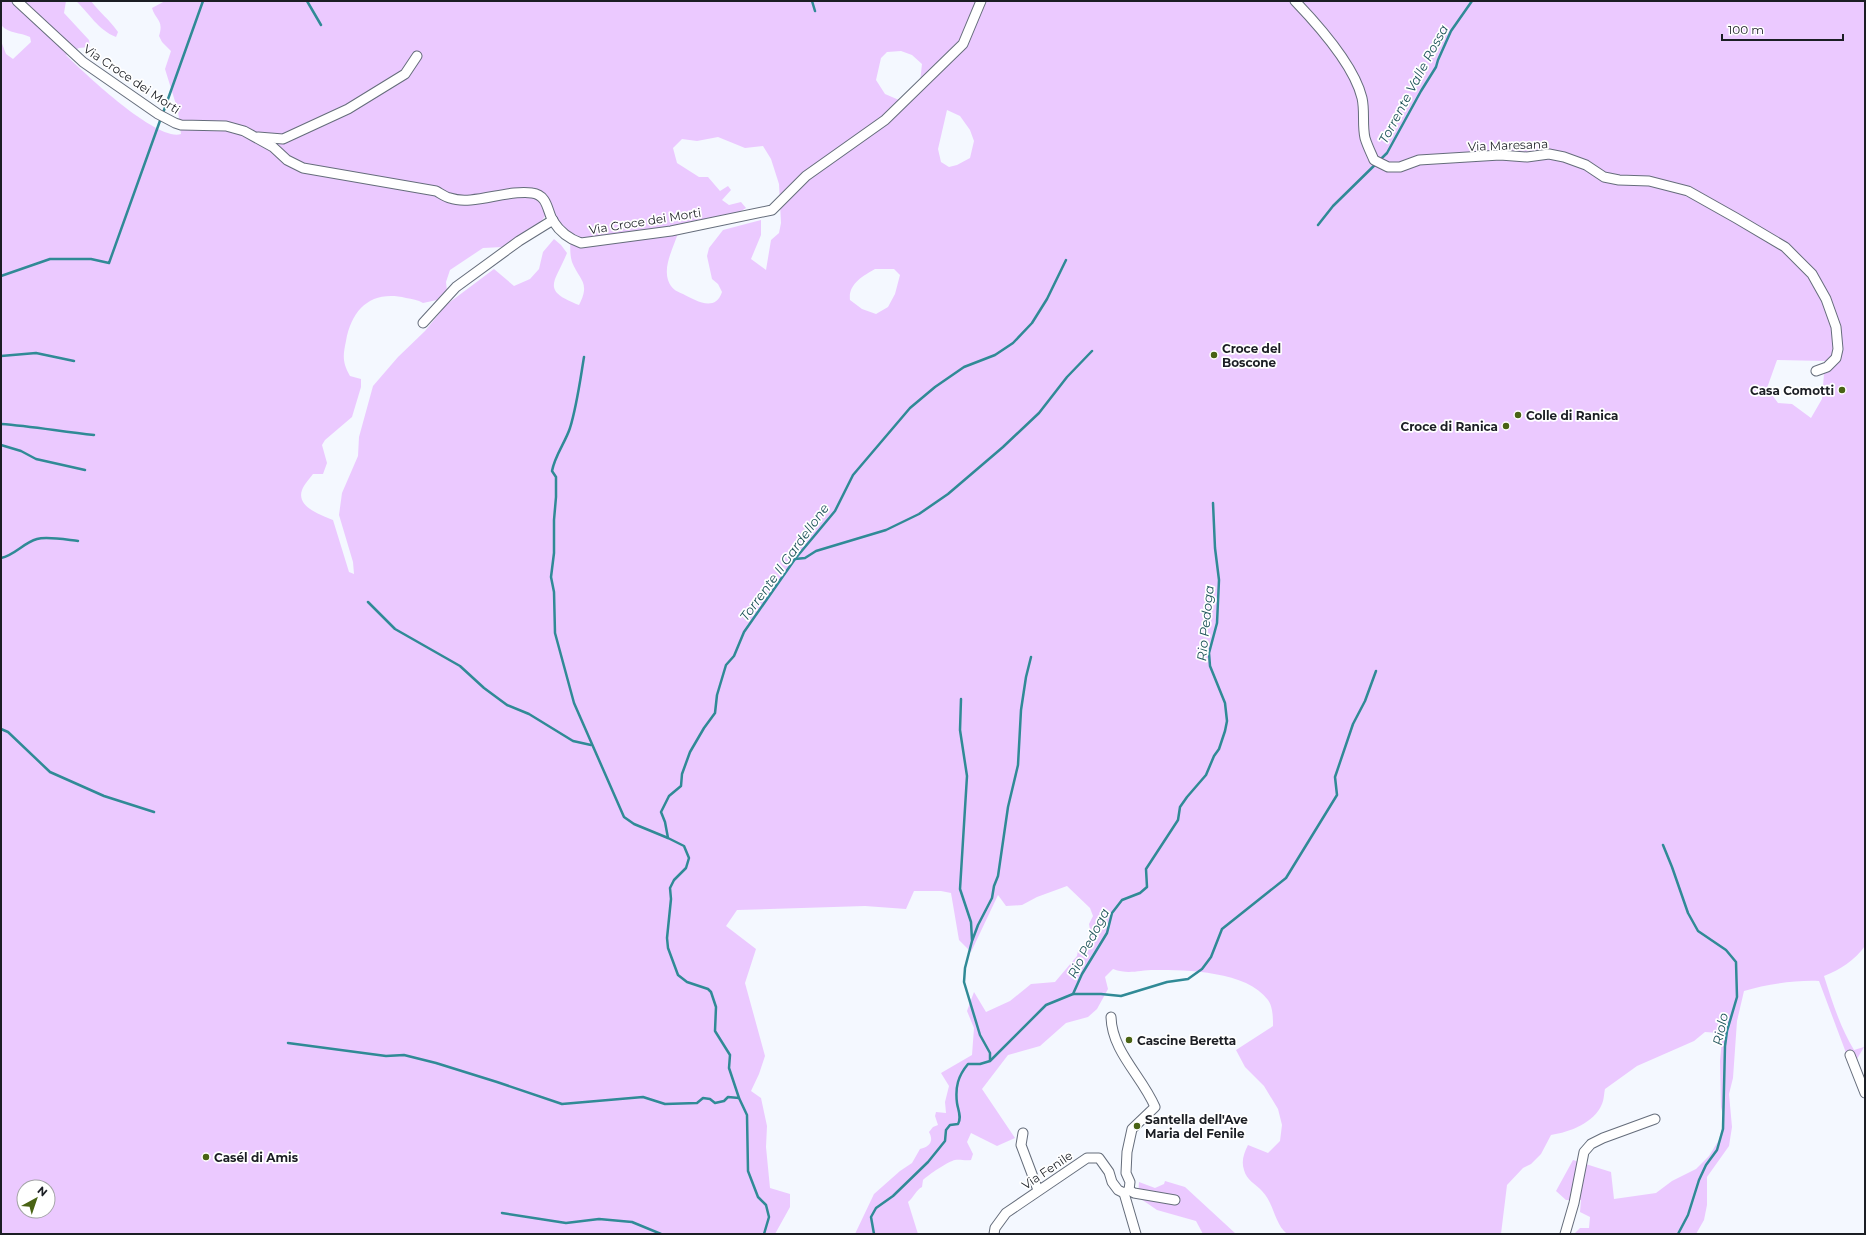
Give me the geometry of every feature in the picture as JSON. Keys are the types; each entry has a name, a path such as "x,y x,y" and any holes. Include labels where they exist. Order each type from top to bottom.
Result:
{"street":[{"name":"Via Croce dei Morti","path":"17,1 83,62 164,117 181,125 226,126 244,131 257,137 273,147 287,160 303,168 436,191 450,199 475,200 502,195 533,193 542,197 548,205 552,220 563,234 572,240 581,243 671,231 772,210 806,176 886,120 963,44 981,1"},
{"name":"Via Maresana","path":"1295,1 1312,18 1334,47 1357,82 1363,100 1365,137 1374,160 1388,167 1400,167 1419,160 1500,155 1527,157 1549,154 1564,157 1586,165 1604,177 1620,180 1649,181 1688,191 1785,248 1812,274 1826,299 1836,327 1838,349 1836,358 1827,367 1816,371"},
{"path":"257,137 283,139 348,109 405,74 417,56"},
{"path":"423,323 456,288 519,241 552,220"},
{"path":"1111,1017 1111,1026 1119,1047 1155,1107 1132,1129 1127,1152 1126,1172 1130,1182 1127,1192 1136,1234"},
{"path":"1850,1055 1865,1093"},
{"path":"1565,1234 1574,1203 1584,1152 1591,1144 1603,1138 1655,1119"},
{"path":"1023,1133 1022,1145 1038,1190"},
{"name":"Via Fenile","path":"994,1234 995,1228 1006,1213 1087,1158 1099,1158 1109,1172 1118,1190 1127,1192"},
{"path":"1127,1192 1175,1200"}],"shaded area":[{"path":"1,1 66,1 64,13 89,40 90,47 79,48 66,55 121,104 155,128 170,134 181,134 178,111 165,69 171,51 162,42 159,36 161,27 152,8 165,1 1865,1 1865,946 1857,956 1847,964 1824,976 1837,1014 1854,1050 1864,1047 1857,1059 1848,1058 1819,981 1781,983 1744,991 1737,1021 1733,1078 1729,1094 1732,1127 1729,1146 1707,1177 1707,1205 1704,1220 1696,1234 1574,1234 1580,1228 1589,1228 1590,1217 1580,1212 1581,1200 1566,1200 1556,1191 1573,1160 1611,1172 1614,1199 1656,1193 1672,1181 1696,1169 1709,1156 1719,1140 1724,1120 1721,1107 1720,1061 1722,1040 1719,1033 1705,1032 1694,1041 1637,1066 1605,1089 1603,1101 1598,1111 1581,1126 1566,1132 1551,1135 1541,1154 1531,1164 1523,1168 1507,1185 1501,1234 1287,1234 1279,1224 1266,1196 1245,1174 1243,1163 1244,1154 1248,1145 1268,1153 1280,1141 1282,1125 1278,1109 1264,1086 1245,1067 1236,1050 1273,1026 1273,1016 1270,1003 1258,990 1246,983 1216,974 1168,970 1124,972 1113,969 1105,977 1108,989 1097,1009 1088,1017 1066,1023 1040,1046 1008,1055 982,1089 1015,1138 997,1146 971,1133 967,1142 973,1154 971,1160 952,1161 939,1168 923,1180 922,1187 908,1202 918,1234 855,1234 874,1194 900,1171 912,1163 920,1149 929,1145 931,1138 929,1132 933,1127 938,1125 935,1116 936,1112 946,1113 945,1102 949,1086 941,1073 972,1055 974,1028 967,1011 974,992 986,1012 1010,1001 1031,984 1055,982 1077,956 1078,950 1091,936 1089,924 1093,916 1090,908 1067,886 1037,897 1022,905 1006,906 998,895 971,952 959,940 951,893 941,891 914,891 906,909 865,906 737,910 726,926 756,949 745,983 765,1056 751,1091 761,1098 767,1126 766,1147 770,1188 790,1194 790,1207 775,1234 1,1234 1,41 6,54 13,59 31,42 30,37 4,28 1,25","holes":["901,51 912,55 922,64 920,82 899,100 885,94 876,80 881,58 887,52","947,110 960,116 970,130 974,141 970,158 957,165 949,167 941,162 938,149","718,137 745,148 763,146 771,159 779,184 781,223 779,233 771,240 766,270 751,259 761,235 761,220 723,230 709,248 707,256 712,279 718,284 722,292 715,302 710,303 699,302 678,292 672,288 669,283 667,274 668,261 679,230 736,214 746,208 741,202 729,205 722,200 731,190 728,186 720,191 708,177 699,177 677,163 673,148 682,139 697,141","545,216 570,233 572,262 584,286 584,291 579,305 567,300 559,295 555,290 555,279 567,253 554,239 543,252 539,269 530,279 514,286 494,269 446,305 425,331 398,357 373,386 359,437 358,456 342,493 339,515 353,562 354,574 349,572 333,520 311,510 306,506 301,496 303,488 313,474 323,474 327,463 322,445 325,440 352,417 361,387 361,379 350,376 344,358 346,341 353,319 366,304 374,299 394,296 417,300 423,303 437,300 447,291 446,282 450,270 483,248 503,247 518,239 541,222","875,269 894,269 900,275 895,294 888,307 876,314 862,309 850,300 851,289 857,281","1777,360 1825,361 1822,399 1811,418 1792,404 1778,403 1767,388"]},
{"path":"76,1 91,1 118,32 116,37 99,26"},
{"path":"1165,1181 1185,1187 1236,1234 1203,1234 1196,1221 1157,1210 1138,1197 1139,1182 1155,1188 1164,1184"}],"waterway":[{"path":"163,113 203,1"},
{"path":"307,1 321,25"},
{"path":"812,1 815,11"},
{"name":"Torrente Valle Rossa","path":"1318,225 1333,206 1387,153 1436,67 1451,31 1472,1"},
{"path":"1,276 50,259 91,259 109,263 161,118"},
{"name":"Torrente Il Gardellone","path":"764,1234 769,1217 766,1205 758,1197 748,1171 747,1115 739,1098 729,1068 730,1055 715,1031 716,1007 711,992 708,989 687,982 678,975 668,948 667,938 671,899 670,888 674,880 686,868 689,858 684,846 668,838 665,822 661,812 669,796 681,786 682,774 690,752 715,713 717,695 726,665 734,656 744,632 795,559 835,511 853,475 910,408 935,387 964,367 995,355 1013,343 1032,323 1047,299 1066,260"},
{"path":"795,559 805,558 816,551 886,530 919,514 948,494 1003,447 1039,413 1067,377 1092,351"},
{"path":"1,356 36,353 74,361"},
{"path":"584,357 570,428 555,460 552,471 556,477 554,553 551,577 554,592 555,633 574,703 624,817 634,824 668,838"},
{"path":"1,424 94,435"},
{"path":"1,445 21,451 36,459 85,470"},
{"name":"Rio Pedoga","path":"874,1234 871,1217 876,1208 893,1196 928,1162 945,1141 946,1130 950,1125 958,1124 960,1116 956,1092 960,1077 968,1064 980,1064 990,1061 1046,1005 1073,994 1082,974 1107,933 1112,913 1122,900 1140,893 1147,887 1146,869 1178,820 1180,807 1206,775 1214,756 1219,749 1227,721 1225,703 1210,666 1209,653 1217,623 1219,580 1215,548 1213,503"},
{"path":"1,558 11,554 27,543 41,538 78,541"},
{"path":"368,602 395,629 460,666 484,688 507,705 529,714 573,741 591,745"},
{"path":"990,1060 990,1053 980,1035 964,982 965,968 972,941 978,925 992,898 994,886 998,876 1008,807 1018,765 1021,710 1026,677 1031,657"},
{"path":"1073,994 1121,996 1167,982 1188,979 1202,969 1211,957 1222,929 1286,878 1337,795 1335,777 1353,724 1365,701 1376,671"},
{"path":"961,699 960,730 967,776 960,889 971,922 972,940"},
{"path":"1,729 8,732 50,772 104,796 154,812"},
{"name":"Riolo","path":"1663,845 1688,913 1698,931 1726,950 1736,962 1737,997 1727,1031 1725,1046 1723,1129 1717,1150 1706,1165 1699,1180 1688,1215 1678,1234"},
{"path":"288,1043 386,1056 404,1055 436,1063 562,1104 643,1097 665,1104 697,1103 703,1098 710,1099 715,1103 724,1101 728,1097 739,1098"},
{"path":"502,1213 566,1223 599,1219 632,1222 661,1234"}],"place":[{"name":"Croce del Boscone","path":"1214,355"},
{"name":"Casa Comotti","path":"1842,390"},
{"name":"Colle di Ranica","path":"1518,415"},
{"name":"Croce di Ranica","path":"1506,426"},
{"name":"Cascine Beretta","path":"1129,1040"},
{"name":"Santella dell'Ave Maria del Fenile","path":"1137,1126"},
{"name":"Casél di Amis","path":"206,1157"}]}
